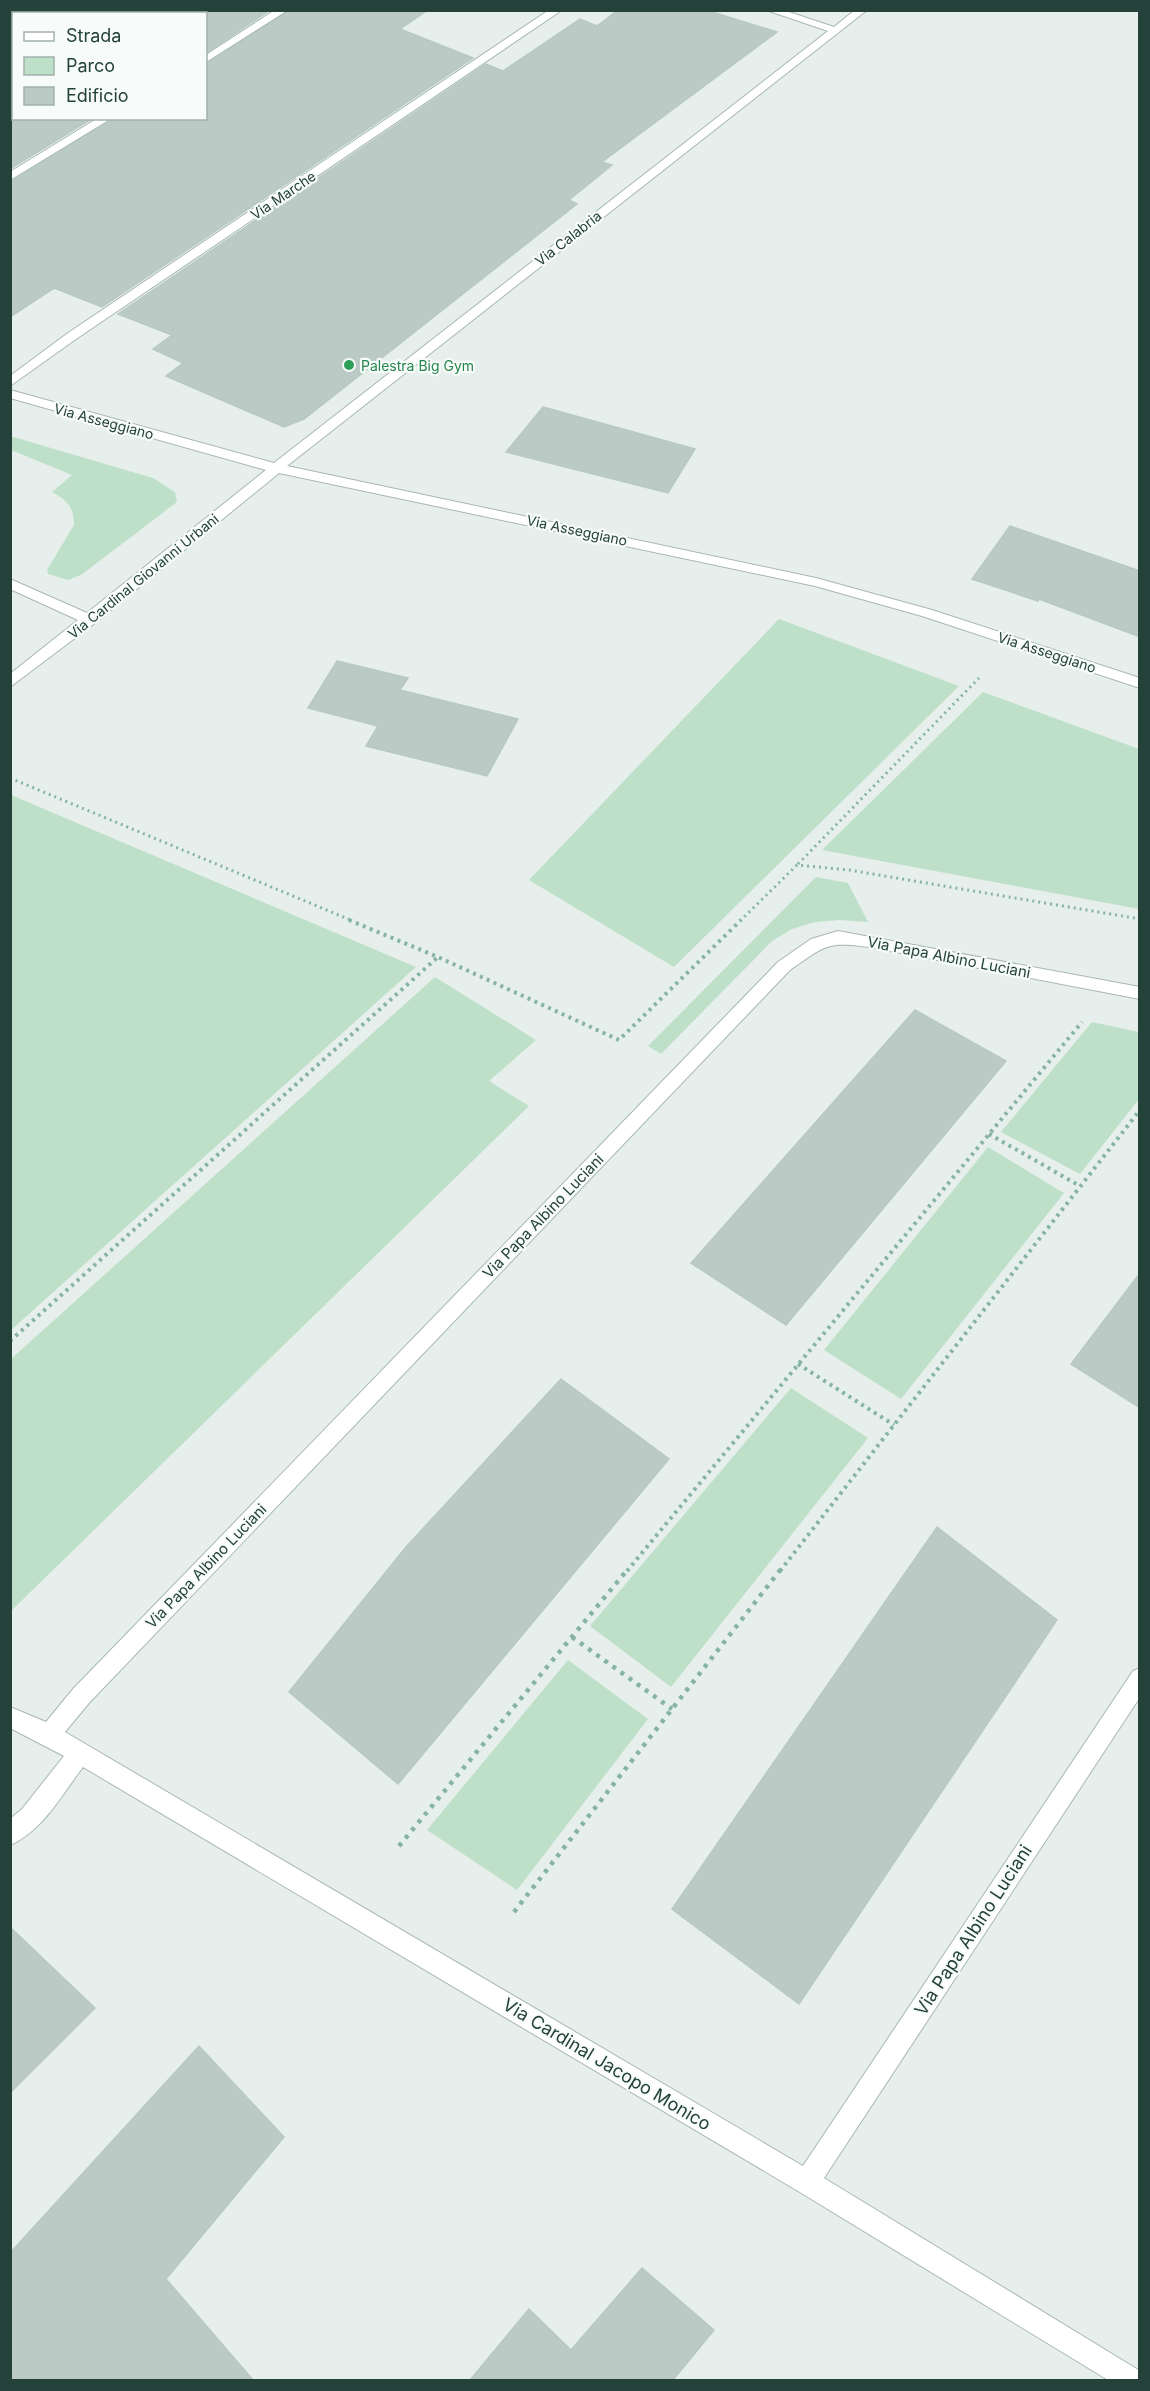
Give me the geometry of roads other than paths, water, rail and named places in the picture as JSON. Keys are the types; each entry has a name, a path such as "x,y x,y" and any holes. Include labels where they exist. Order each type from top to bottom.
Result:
{"street":[{"path":"207,58 283,10"},
{"name":"Via Marche","path":"10,382 72,336 557,10"},
{"path":"771,10 837,31"},
{"name":"Via Calabria","path":"275,468 862,10"},
{"path":"10,177 104,120"},
{"name":"Via Asseggiano","path":"10,394 275,468 816,582 927,613 1140,683"},
{"name":"Via Cardinal Giovanni Urbani","path":"10,682 90,620 275,468"},
{"path":"10,583 90,620"},
{"name":"Via Papa Albino Luciani","path":"49,1735 81,1696 784,966 817,943 838,937 869,941 1140,993"},
{"name":"Via Papa Albino Luciani","path":"807,2182 1140,1678"},
{"name":"Via Cardinal Jacopo Monico","path":"10,1717 49,1735 80,1753 807,2182 1131,2380"},
{"path":"10,1834 30,1817 80,1753"}],"place":[{"name":"Palestra Big Gym","path":"349,365"}]}
